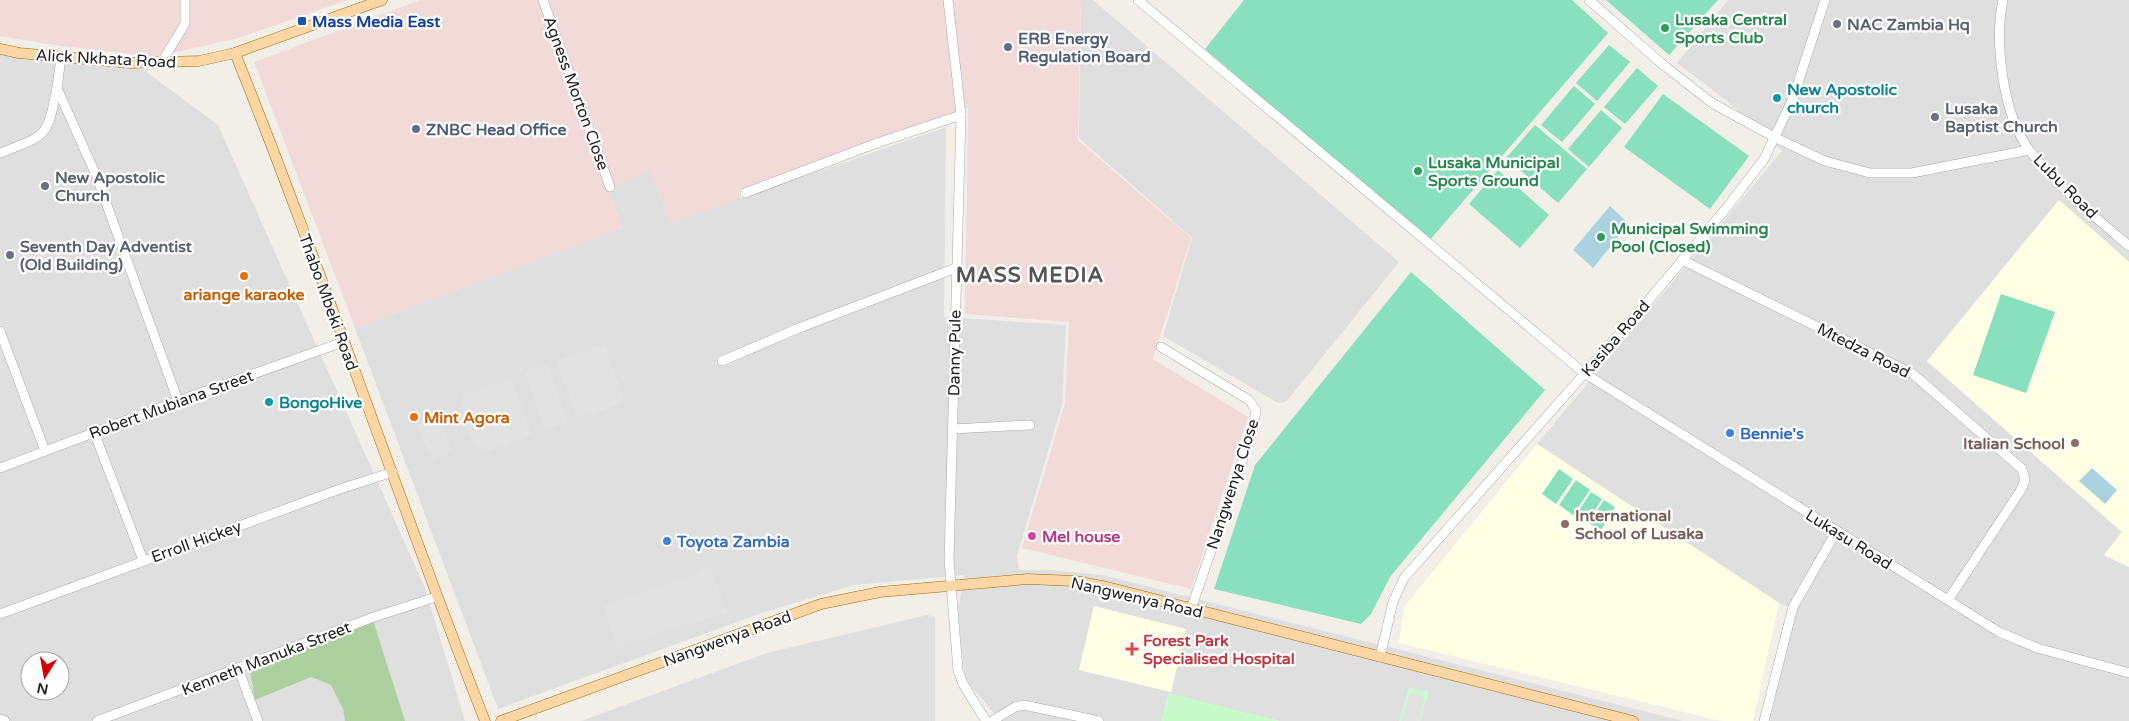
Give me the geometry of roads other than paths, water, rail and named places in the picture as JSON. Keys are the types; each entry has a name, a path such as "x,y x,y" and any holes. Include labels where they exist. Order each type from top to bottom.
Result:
{"main road":[{"name":"Alick Nkhata Road","path":"0,49 61,57 161,63 199,61 235,53 382,0"},
{"name":"Thabo Mbeki Road","path":"235,53 276,154 343,342 393,472 436,597 485,721"},
{"name":"Nangwenya Road","path":"502,721 821,604 880,592 1052,578 1107,587 1632,721"}],"street":[{"path":"161,63 185,24 185,0"},
{"name":"Agness Morton Close","path":"543,0 610,187"},
{"name":"Danny Pule","path":"948,0 961,115 949,560 958,670 986,721"},
{"name":"Lukasu Road","path":"1138,0 1584,373 1999,632 2036,648 2129,672"},
{"path":"1589,0 1661,63 1712,103 1776,138 1824,161 1870,174 1912,173 2029,150"},
{"name":"Kasiba Road","path":"1380,657 1393,602 1404,578 1637,314 1746,183 1776,138 1792,101 1825,0"},
{"name":"Lubu Road","path":"2003,0 1998,20 2001,67 2013,118 2029,150 2066,189 2129,246"},
{"path":"0,153 33,140 44,133 50,122 61,57"},
{"path":"57,88 96,175 178,401"},
{"path":"745,193 877,143 961,115"},
{"name":"Mtedza Road","path":"1682,260 1913,374 2022,469 2025,480 2021,490 1948,600"},
{"path":"722,361 798,328 956,268"},
{"path":"0,331 45,452"},
{"name":"Robert Mubiana Street","path":"0,468 178,401 343,342"},
{"name":"Nangwenya Close","path":"1161,347 1249,400 1256,410 1253,428 1191,609"},
{"path":"952,429 1030,425"},
{"path":"94,432 143,560"},
{"name":"Erroll Hickey","path":"0,614 143,560 393,472"},
{"path":"1764,721 1793,607 1836,532"},
{"name":"Kenneth Manuka Street","path":"98,721 371,618 436,597"},
{"path":"238,668 258,721"},
{"path":"992,721 1015,707 1024,705 1099,721"},
{"path":"0,719 5,721"}],"water":[{"name":"Municipal Swimming Pool (Closed)","path":"1610,206 1629,224 1593,268 1573,250"},
{"path":"2092,468 2117,490 2105,504 2079,481"}],"place":[{"name":"Mass Media East","path":"302,21"},
{"name":"NAC Zambia Hq","path":"1837,24"},
{"name":"Lusaka Central Sports Club","path":"1665,28"},
{"name":"ERB Energy Regulation Board","path":"1008,47"},
{"name":"New Apostolic church","path":"1777,98"},
{"name":"Lusaka Baptist Church","path":"1935,117"},
{"name":"ZNBC Head Office","path":"416,129"},
{"name":"Lusaka Municipal Sports Ground","path":"1418,171"},
{"name":"New Apostolic Church","path":"45,186"},
{"name":"Municipal Swimming Pool (Closed)","path":"1601,237"},
{"name":"Seventh Day Adventist (Old Building)","path":"10,255"},
{"name":"ariange karaoke","path":"244,276"},
{"name":"BongoHive","path":"269,402"},
{"name":"Mint Agora","path":"414,417"},
{"name":"Bennie's","path":"1730,433"},
{"name":"Italian School","path":"2075,443"},
{"name":"International School of Lusaka","path":"1565,524"},
{"name":"Mel house","path":"1032,536"},
{"name":"Toyota Zambia","path":"667,541"},
{"name":"Forest Park Specialised Hospital","path":"1132,649"}],"district":[{"name":"MASS MEDIA","path":"1030,275"}]}
